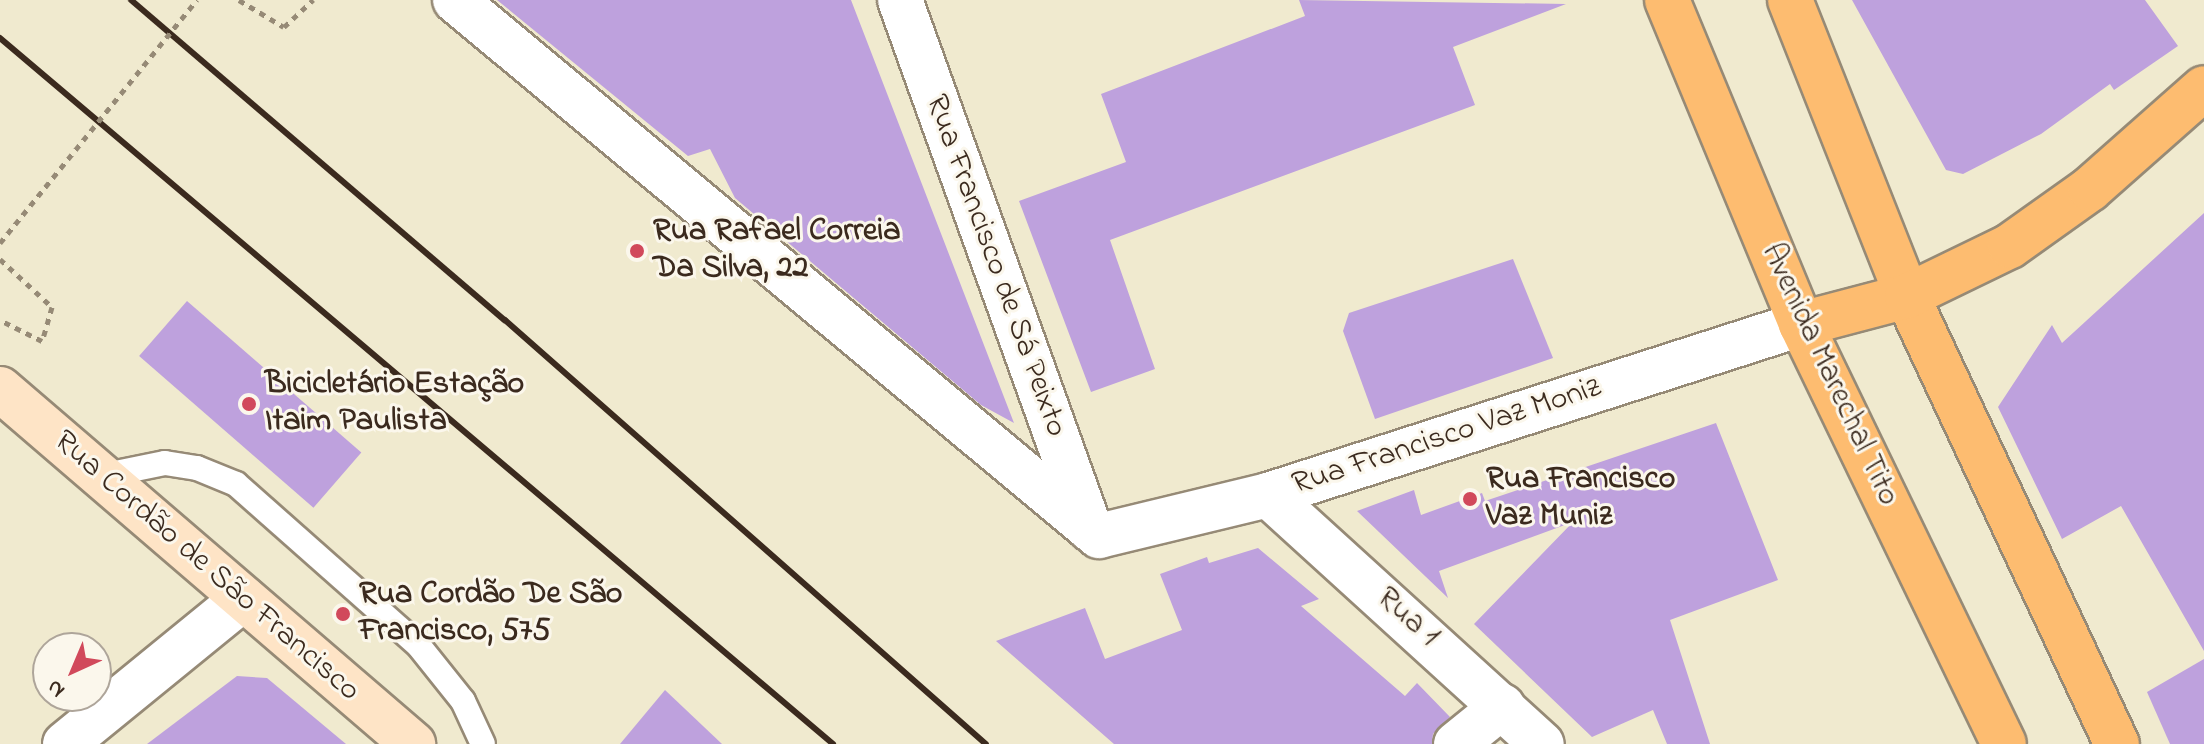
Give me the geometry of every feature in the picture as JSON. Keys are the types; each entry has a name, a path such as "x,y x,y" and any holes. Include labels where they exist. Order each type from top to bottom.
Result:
{"main road":[{"name":"Avenida Marechal Tito","path":"1667,0 1801,324 2004,744"},
{"path":"1790,0 1907,296 2117,744"},
{"path":"1801,324 1907,296 2021,238 2090,189 2204,88"}],"street":[{"path":"455,0 1090,532"},
{"name":"Rua Francisco de Sá Peixto","path":"900,0 1090,532"},
{"name":"Rua Francisco Vaz Moniz","path":"1090,532 1113,537 1268,495 1801,324"},
{"name":"Rua Cordão de São Francisco","path":"0,389 413,744"},
{"name":"Rua 1","path":"1268,495 1542,744"},
{"path":"65,744 243,599"},
{"path":"1456,744 1503,706"}],"lane":[{"path":"101,476 165,463 197,468 236,484 419,646 463,701 483,744"}],"path":[{"path":"0,243 197,0"},
{"path":"239,0 284,27 313,0"},
{"path":"0,259 52,307 42,341 0,320"}],"building":[{"path":"497,0 851,0 1014,423 981,405 735,198 710,149 688,156"},
{"path":"1299,0 1566,4 1453,47 1475,105 1110,240 1155,369 1091,392 1019,201 1126,162 1101,94 1305,16"},
{"path":"1852,0 2145,0 2178,46 2114,90 2110,84 2041,134 1963,174 1946,170"},
{"path":"2204,213 2204,651 2121,506 2062,539 1998,407 2052,325 2062,343"},
{"path":"1513,259 1553,358 1375,419 1343,331 1349,313"},
{"name":"Bicicletário Estação Itaim Paulista","path":"187,301 361,453 313,508 139,356"},
{"path":"1716,423 1778,580 1670,620 1710,744 1667,744 1653,710 1592,737 1474,624 1573,522 1439,571 1448,598 1357,511 1414,490 1421,515 1482,493 1485,501"},
{"path":"1258,548 1319,599 1301,606 1405,696 1417,683 1450,717 1433,734 1432,744 1114,744 996,641 1085,608 1105,659 1182,630 1160,574 1207,557 1209,563"},
{"path":"2204,659 2204,744 2170,744 2147,692"},
{"path":"237,676 267,678 346,744 147,744"},
{"path":"665,690 722,744 620,744"}],"railway":[{"path":"131,0 505,320 986,744"},
{"path":"0,38 833,744"}],"place":[{"name":"Rua Rafael Correia Da Silva, 22","path":"637,251"},
{"name":"Bicicletário Estação Itaim Paulista","path":"249,404"},
{"name":"Rua Francisco Vaz Muniz","path":"1470,499"},
{"name":"Rua Cordão De São Francisco, 575","path":"343,614"}]}
